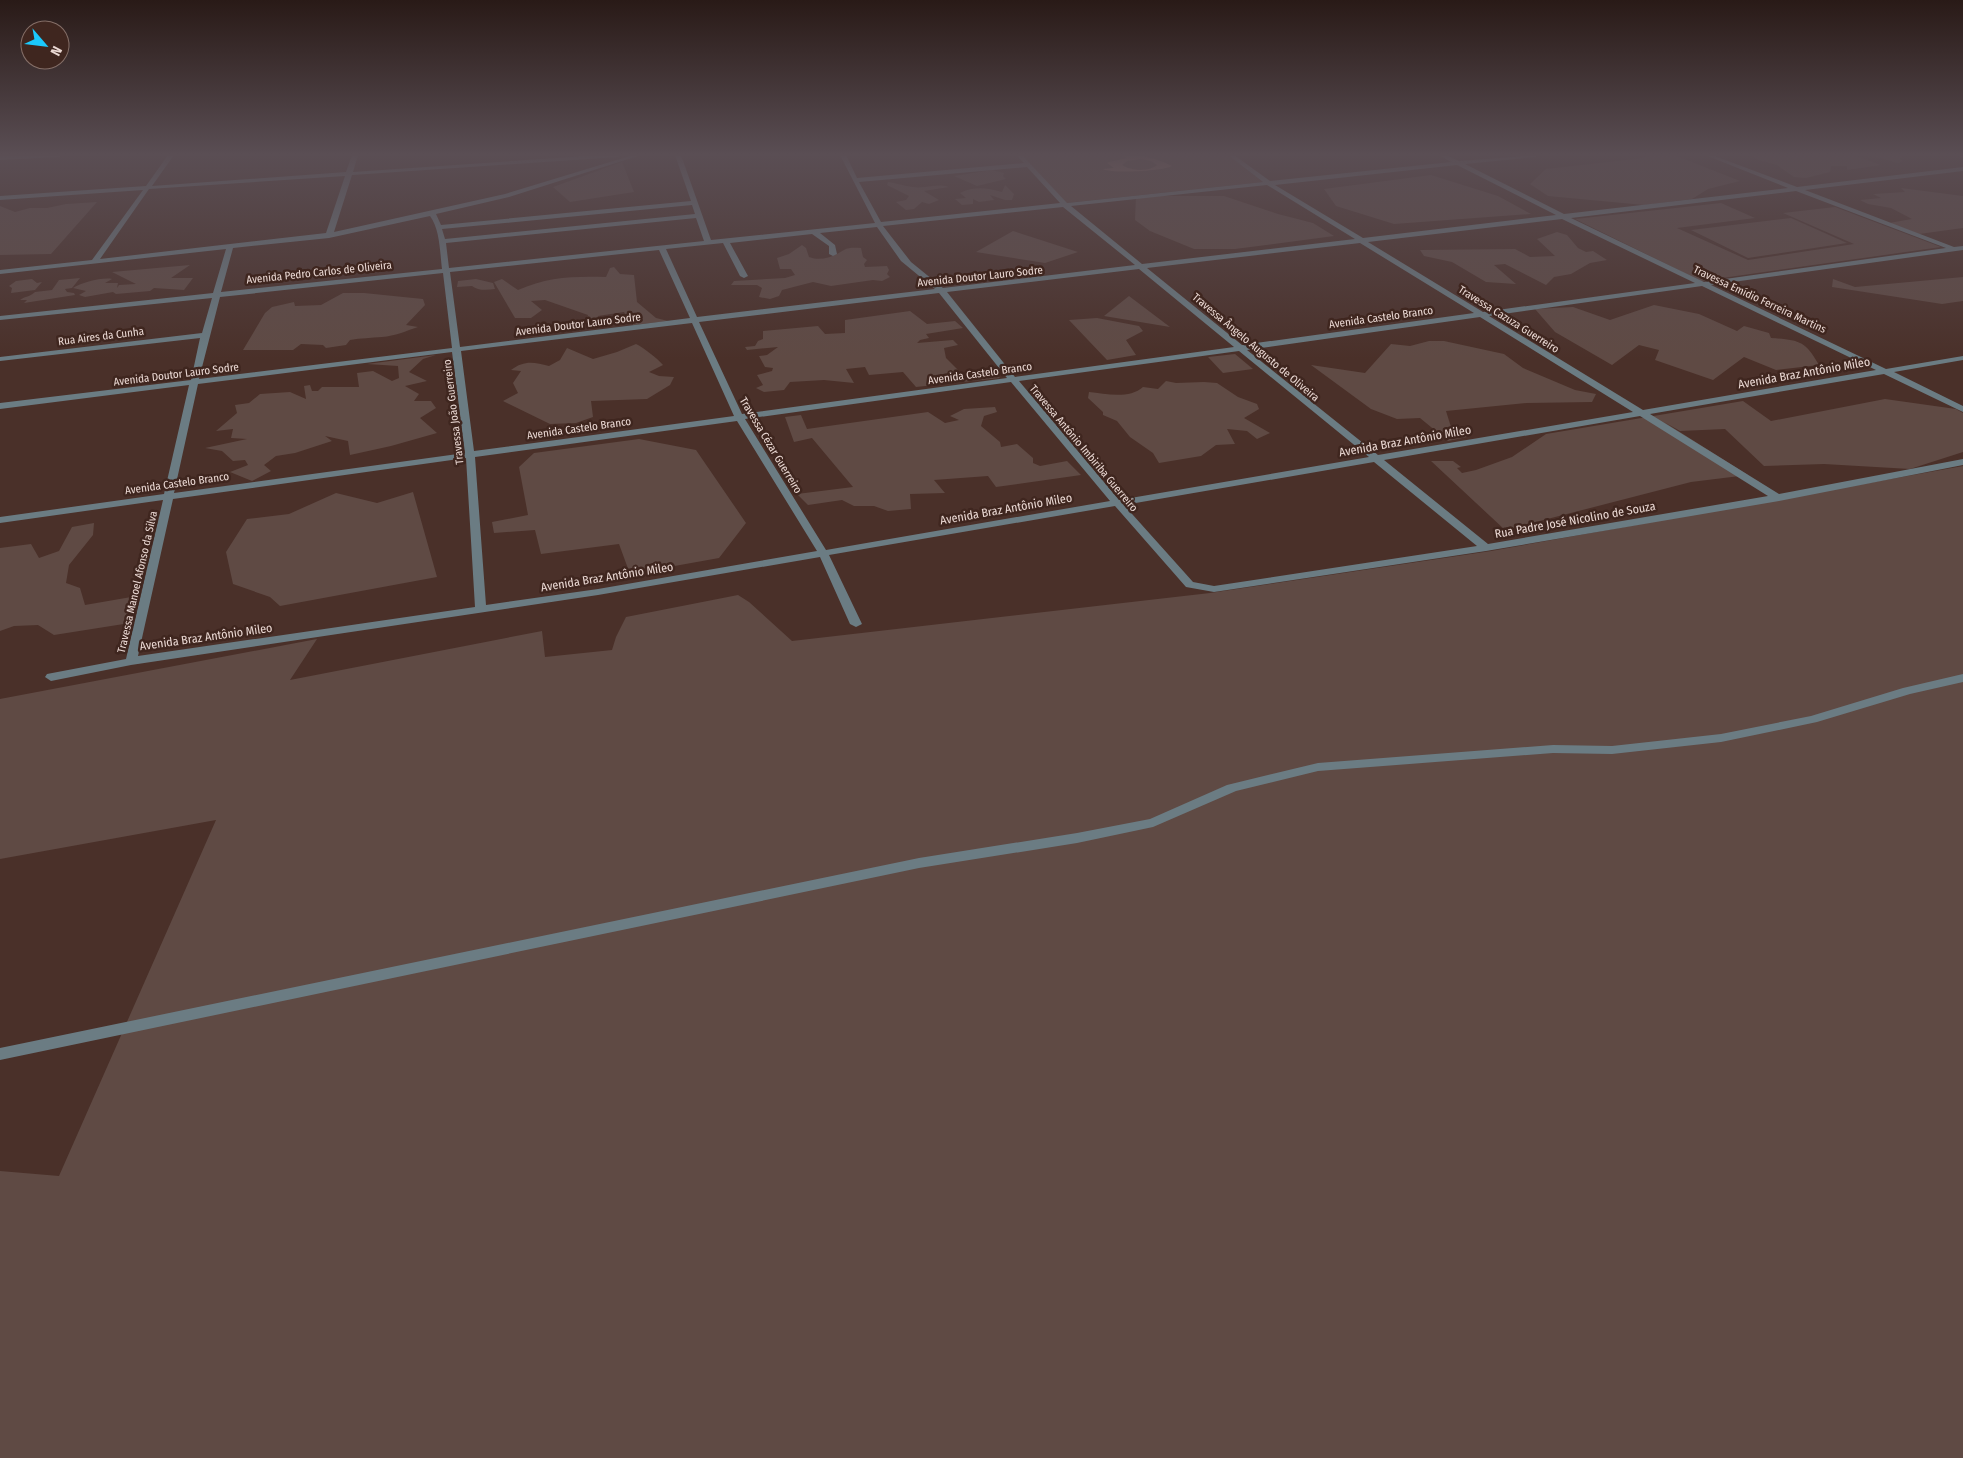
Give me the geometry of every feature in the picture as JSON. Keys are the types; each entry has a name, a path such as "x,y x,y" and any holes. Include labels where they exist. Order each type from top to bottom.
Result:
{"street":[{"path":"94,262 123,223"},
{"path":"329,236 333,223"},
{"path":"0,272 329,236 390,223"},
{"name":"Travessa João Guerreiro","path":"436,223 442,241 444,270 457,350 470,455 481,609"},
{"path":"438,227 479,223"},
{"path":"442,241 627,223"},
{"path":"702,223 708,242"},
{"name":"Avenida Pedro Carlos de Oliveira","path":"0,318 886,223"},
{"name":"Travessa Ângelo Augusto de Oliveira","path":"1088,223 1486,548"},
{"name":"Travessa Cazuza Guerreiro","path":"1334,223 1480,315 1779,498"},
{"name":"Avenida Doutor Lauro Sodre","path":"0,406 694,320 1514,223"},
{"name":"Travessa Emídio Ferreira Martins","path":"1576,223 1963,409"},
{"path":"1887,223 1960,250"},
{"name":"Travessa Antônio Imbiriba Guerreiro","path":"877,224 904,260 942,291 1012,380 1116,503 1190,585"},
{"path":"813,231 832,244 833,254"},
{"path":"725,240 744,276"},
{"name":"Travessa Manoel Afonso da Silva","path":"131,661 168,495 196,383 205,335 230,247"},
{"name":"Travessa Cézar Guerreiro","path":"661,247 739,417 823,554 856,624"},
{"name":"Avenida Castelo Branco","path":"0,520 168,495 470,455 1238,347 1960,250"},
{"name":"Rua Aires da Cunha","path":"0,359 205,335"},
{"name":"Avenida Braz Antônio Mileo","path":"51,677 131,661 481,609 823,554 1963,358"},
{"name":"Rua Padre José Nicolino de Souza","path":"1190,585 1214,589 1486,548 1779,498 1963,462"},
{"path":"0,1054 919,863 1077,838 1153,823 1232,788 1318,767 1552,749 1612,750 1721,738 1813,719 1907,691 1963,678"}],"shaded area":[{"path":"0,223 78,223 51,254 0,255"},
{"path":"1139,223 1313,223 1334,236 1235,249 1194,249 1150,231"},
{"path":"1583,223 1716,223 1677,228 1748,260 1854,244 1806,223 1878,223 1941,247 1701,281"},
{"path":"1749,223 1802,223 1847,243 1748,258 1691,230"},
{"path":"1889,223 1963,223 1963,228 1919,234"},
{"path":"1013,231 1078,252 1045,263 976,252"},
{"path":"1557,232 1567,235 1578,248 1586,252 1593,251 1607,260 1590,263 1571,274 1554,277 1546,285 1505,264 1494,265 1516,284 1486,282 1452,262 1424,256 1420,250 1515,249 1530,257 1555,256 1537,239"},
{"path":"802,245 806,248 809,257 819,259 832,256 848,248 861,248 863,257 867,260 864,264 865,267 887,266 889,270 887,274 890,277 882,281 873,280 831,286 813,282 782,290 779,296 770,299 759,297 762,288 757,285 731,285 734,281 785,278 795,275 791,269 780,269 777,258 789,254"},
{"path":"190,265 171,278 193,278 184,290 154,288 150,291 116,294 113,292 85,297 79,295 86,291 73,288 92,281 112,279 105,283 118,283 117,288 119,285 136,284 112,272"},
{"path":"614,267 620,274 634,275 637,302 656,318 668,321 633,325 635,314 627,316 624,312 598,316 596,322 585,324 588,315 545,300 531,301 542,310 531,318 515,318 494,282 502,279 518,290 539,282 561,278 606,277 610,268"},
{"path":"1963,277 1963,301 1942,304 1832,287 1833,279 1855,287"},
{"path":"80,278 72,288 65,289 67,292 74,293 75,295 24,303 27,300 20,300 35,292 52,290 59,280"},
{"path":"32,279 37,283 42,282 35,290 11,293 12,288 9,286 16,281"},
{"path":"476,279 493,283 495,289 486,290 472,286 457,287 458,281"},
{"path":"343,293 364,293 423,299 425,305 406,325 418,327 391,336 350,340 346,345 326,348 323,345 301,344 293,350 243,350 265,313 272,307 294,302 295,306 321,305"},
{"path":"1129,296 1170,327 1104,316"},
{"path":"1654,305 1699,314 1737,331 1744,326 1769,333 1771,338 1800,343 1805,346 1819,365 1776,370 1744,357 1713,380 1655,360 1659,350 1639,345 1612,365 1555,332 1535,309 1573,307 1610,320"},
{"path":"910,311 927,324 955,321 963,328 926,334 929,338 920,340 917,343 953,340 958,345 944,348 946,358 962,374 991,370 1000,378 916,387 903,372 869,375 865,367 846,369 854,383 824,380 790,382 784,390 764,392 756,388 763,385 757,375 772,371 773,368 765,367 759,356 767,355 778,347 747,350 745,347 755,346 758,341 763,339 763,331 818,326 825,334 845,333 845,320"},
{"path":"1097,318 1139,326 1143,331 1126,340 1136,355 1107,360 1069,320"},
{"path":"1429,341 1444,341 1504,354 1523,368 1575,390 1596,394 1592,402 1527,403 1446,411 1451,427 1467,437 1448,441 1420,418 1397,419 1371,409 1311,365 1365,373 1391,344 1410,346"},
{"path":"636,344 663,365 649,372 659,376 674,377 670,385 647,399 591,401 593,417 576,423 550,424 503,401 518,393 513,383 521,371 511,370 520,365 534,363 549,366 560,360 567,348 593,359"},
{"path":"1235,354 1253,369 1223,373 1208,357"},
{"path":"436,355 423,359 409,372 427,381 405,386 419,394 414,401 431,401 436,408 420,418 437,433 350,455 348,441 325,436 332,441 295,453 276,456 264,465 271,471 252,481 230,472 248,465 245,460 233,461 222,451 205,448 247,439 231,438 233,429 216,431 237,413 235,405 249,403 260,394 290,392 306,399 304,386 310,385 312,391 318,391 322,387 359,387 357,373 373,371 392,381 399,378 398,366 367,364"},
{"path":"1166,381 1176,383 1217,383 1238,397 1257,404 1259,409 1244,418 1270,433 1257,439 1247,431 1227,429 1235,444 1216,445 1201,456 1159,463 1153,453 1130,437 1117,421 1103,415 1103,412 1088,398 1089,392 1117,395 1138,391 1143,387 1158,389"},
{"path":"1885,399 1956,409 1963,413 1963,452 1910,469 1824,464 1764,466 1725,429 1680,431 1664,422 1748,475 1691,482 1505,530 1431,461 1453,461 1461,467 1457,468 1462,473 1512,457 1546,434 1743,401 1771,421"},
{"path":"995,407 997,412 984,416 981,426 1000,442 1001,447 1017,444 1033,458 1033,463 1040,466 1067,461 1081,475 996,487 988,476 934,480 945,493 910,494 911,509 888,511 874,506 854,506 842,500 808,505 797,494 853,487 812,438 794,442 785,417 801,415 807,429 928,412 945,423 959,420 950,416 964,409"},
{"path":"639,439 696,450 746,523 719,558 630,574 619,544 541,554 535,530 494,533 492,522 528,515 519,467 534,453"},
{"path":"1963,466 1963,1458 0,1458 0,1171 59,1176 216,820 0,859 0,699 317,639 290,680 542,631 545,657 612,650 626,617 738,595 749,602 792,641 1210,593 1491,551"},
{"path":"413,492 437,577 280,606 270,597 233,584 226,552 247,519 289,514 336,493 377,503"},
{"path":"94,523 93,535 69,565 66,583 80,588 85,605 137,596 130,623 54,635 38,625 14,626 0,631 0,548 31,544 39,558 59,551 72,527"}]}
